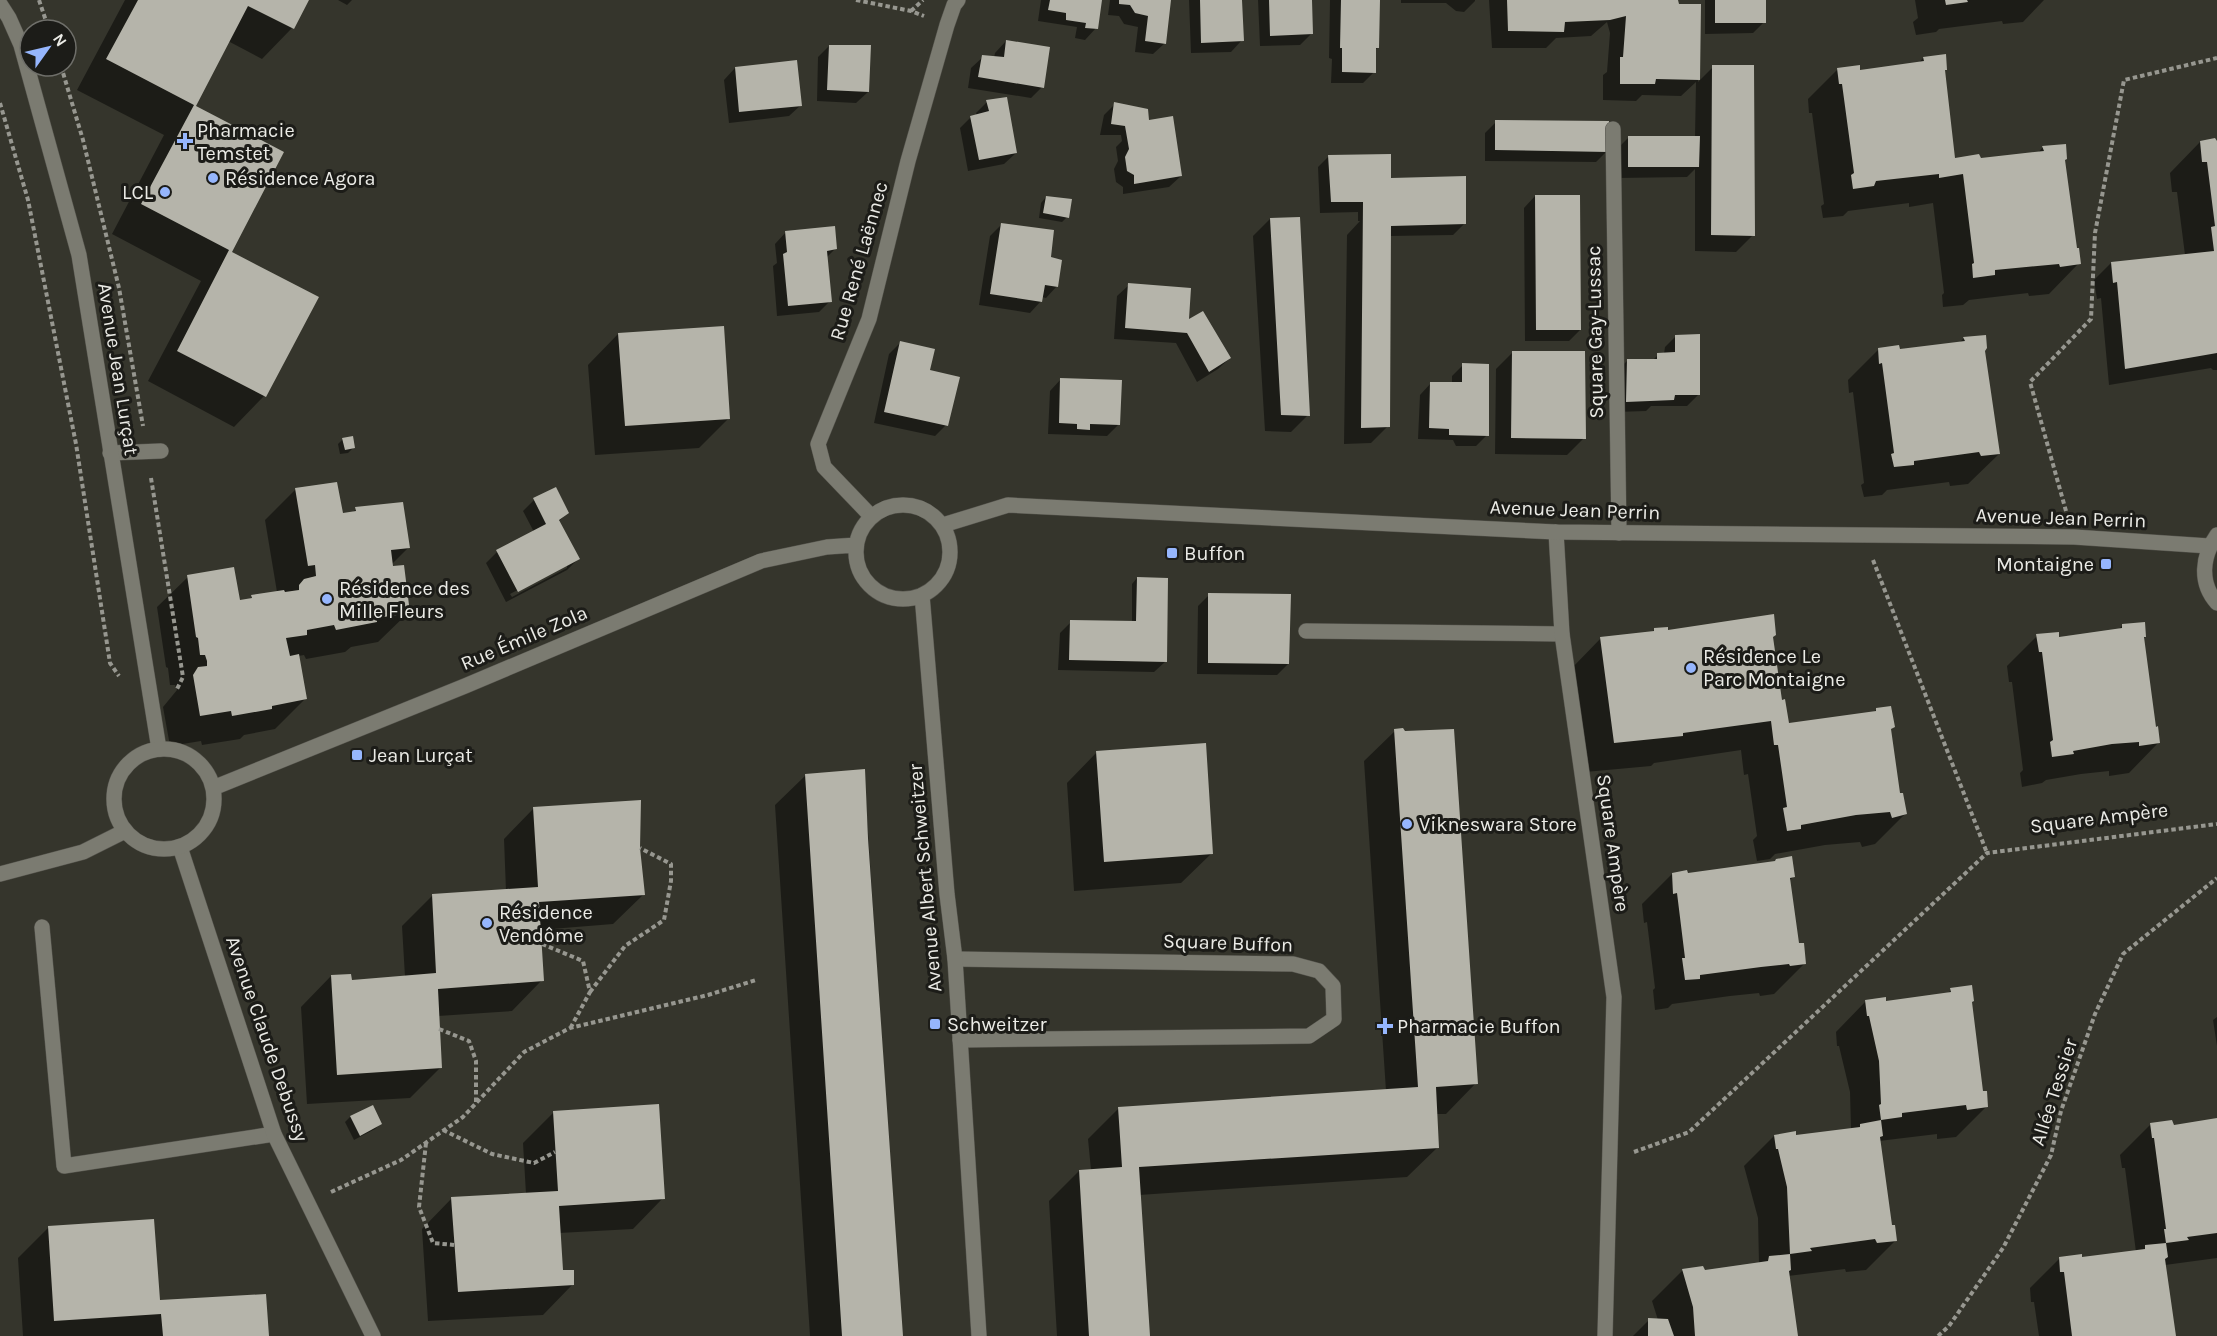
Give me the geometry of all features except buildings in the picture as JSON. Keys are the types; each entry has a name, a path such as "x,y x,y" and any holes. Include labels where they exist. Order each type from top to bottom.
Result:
{"street":[{"name":"Rue René Laënnec","path":"871,516 824,467 818,444 869,319 908,161 947,25 958,0"},
{"name":"Avenue Jean Lurçat","path":"0,4 21,45 79,255 159,749"},
{"name":"Square Gay-Lussac","path":"1613,129 1618,533"},
{"path":"110,453 161,452"},
{"path":"895,504 909,504 922,507 943,525 949,538 951,551 949,565 943,578 934,588 908,599 894,599 880,594 869,585 856,559 856,545 861,529 871,516 882,508 895,504"},
{"name":"Avenue Jean Perrin","path":"943,525 1008,505 1556,532 2213,540"},
{"name":"Square Ampère","path":"1556,532 1562,634 1614,997 1605,1336"},
{"path":"2213,540 2204,563 2205,581 2217,603"},
{"name":"Rue Émile Zola","path":"213,788 465,686 761,561 826,547 856,545"},
{"name":"Avenue Albert Schweitzer","path":"922,595 946,884 955,959 979,1336"},
{"path":"1306,631 1562,634"},
{"path":"159,749 175,750 189,756 201,765 210,778 213,788 213,811 207,826 195,839 180,847 165,850 150,848 136,841 125,831 117,818 114,803 115,788 122,773 131,762 159,749"},
{"path":"0,874 83,852 125,831"},
{"name":"Avenue Claude Debussy","path":"180,847 274,1134 374,1336"},
{"path":"42,927 64,1166 274,1134"},
{"name":"Square Buffon","path":"955,959 1293,964 1319,971 1333,986 1334,1018 1309,1036 960,1040"}],"path":[{"path":"39,0 45,18"},
{"path":"856,0 911,11 947,25"},
{"path":"911,11 923,0"},
{"path":"2073,537 2030,382 2091,319 2095,233 2124,80 2217,58"},
{"path":"0,103 27,200 55,333 76,444 110,663"},
{"path":"153,493 183,677"},
{"path":"1610,1161 1689,1132 1987,853 1863,535"},
{"name":"Square Ampère","path":"1987,853 2217,824"},
{"path":"570,1028 590,992 625,946 664,920 671,881 671,864 640,848"},
{"name":"Allée Tessier","path":"1938,1336 1949,1326 2003,1248 2050,1155 2061,1111 2095,1014 2123,954 2217,878"},
{"path":"542,944 582,962 590,992"},
{"path":"308,1202 401,1160 463,1117 524,1052 570,1028 708,995 756,980"},
{"path":"439,1029 469,1041 476,1061 476,1102"},
{"path":"443,1130 492,1154 534,1163 555,1152"},
{"path":"426,1142 418,1207 433,1243 454,1245"}],"place":[{"name":"Pharmacie Temstet","path":"185,141"},
{"name":"Résidence Agora","path":"213,178"},
{"name":"LCL","path":"165,192"},
{"name":"Buffon","path":"1172,553"},
{"name":"Montaigne","path":"2106,564"},
{"name":"Résidence des Mille Fleurs","path":"327,599"},
{"name":"Résidence Le Parc Montaigne","path":"1691,668"},
{"name":"Jean Lurçat","path":"357,755"},
{"name":"Vikneswara Store","path":"1407,824"},
{"name":"Résidence Vendôme","path":"487,923"},
{"name":"Schweitzer","path":"935,1024"},
{"name":"Pharmacie Buffon","path":"1385,1026"}]}
